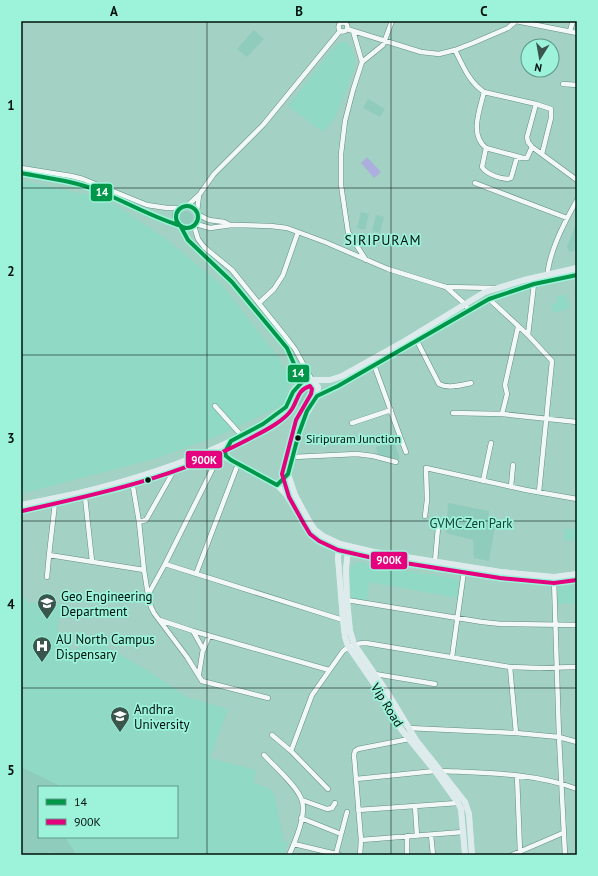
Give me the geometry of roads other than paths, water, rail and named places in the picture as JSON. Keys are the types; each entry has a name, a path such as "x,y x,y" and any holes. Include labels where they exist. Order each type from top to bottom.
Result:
{"main road":[{"path":"21,510 85,497 132,481 231,441 263,424 286,407 293,392 302,382 336,378 403,342 485,292 547,274 577,268"},
{"path":"317,396 375,365 489,298 534,284 577,275"},
{"path":"277,485 288,474 301,428 308,411 317,396 318,387 313,380"},
{"path":"231,441 225,452 226,456 231,460"},
{"path":"21,504 76,494 132,481 171,470 216,452 277,485 286,494 311,535 322,543 339,550 348,553 523,580 577,579"},
{"path":"288,474 295,495 315,530 323,536 340,544 374,552 554,579 577,574"},
{"name":"Vip Road","path":"340,544 338,558 345,637 375,674 408,728 458,803 461,809 465,855"},
{"name":"Vip Road","path":"349,546 346,569 351,645 401,729 459,794 467,808 472,855"}],"street":[{"path":"366,260 348,232 341,185 341,154 345,121 352,90 362,62 377,52 383,45 392,21"},
{"path":"21,168 83,179 147,205 180,208 187,206 199,195 214,174 263,125 340,31 343,32 347,29 352,30 431,54 447,53 455,50 508,28 516,21 577,33"},
{"path":"570,31 573,21"},
{"path":"340,31 338,28 340,22 347,26 347,29"},
{"path":"352,30 362,62"},
{"path":"455,50 471,80 484,92 548,107 552,111 542,154"},
{"path":"563,84 577,84"},
{"path":"484,92 477,130 481,143 486,148 517,157 527,158 532,147"},
{"path":"536,104 527,137 528,142 532,147 577,180"},
{"path":"486,148 482,167 484,171 504,178 511,178 517,157"},
{"path":"21,173 82,185 161,220 188,228 195,225 210,228 232,225 287,228 325,242 388,269 446,287 497,288"},
{"path":"475,183 567,218"},
{"path":"199,195 195,225 198,239 204,247 232,270 259,303 295,349 313,380"},
{"path":"547,282 547,274 556,246 567,218 577,200"},
{"path":"187,206 191,206 197,213 209,220 224,222 232,225"},
{"path":"180,208 175,215 176,220 188,240 232,282 287,348 302,382"},
{"path":"259,303 274,289 283,275 298,232"},
{"path":"528,334 534,284"},
{"path":"446,287 465,304 469,311"},
{"path":"489,298 518,327 528,334 552,361 547,420 538,492"},
{"path":"502,414 507,394 505,385 518,327"},
{"path":"417,341 439,384 443,386 453,386 471,383"},
{"path":"372,359 391,410 400,440 406,452"},
{"path":"215,406 241,435"},
{"path":"352,423 391,410"},
{"path":"453,413 502,414 577,422"},
{"path":"483,481 491,443"},
{"path":"148,595 220,454"},
{"path":"293,457 357,454 396,462"},
{"path":"196,574 238,464"},
{"path":"511,487 514,465"},
{"path":"425,516 427,500 426,468 511,487 577,499"},
{"path":"139,522 146,520 172,474 171,470"},
{"path":"132,481 139,522 148,595 151,607 159,620 199,674 200,678 206,683 268,698"},
{"path":"85,497 92,561"},
{"path":"46,577 55,503"},
{"path":"436,562 438,528"},
{"path":"49,555 144,570"},
{"path":"165,564 343,620"},
{"path":"452,658 464,571"},
{"path":"554,579 556,668 565,855"},
{"path":"347,600 501,624 577,625"},
{"path":"159,620 209,636 330,670"},
{"path":"193,631 200,643 202,651"},
{"path":"199,674 202,651 209,636"},
{"path":"291,751 310,698 343,651 351,645 366,643 510,667 577,667"},
{"path":"510,667 516,733"},
{"path":"375,674 436,684"},
{"path":"401,729 408,728 516,733 559,737 577,742"},
{"path":"272,734 328,789"},
{"path":"360,855 361,840 354,756 355,751 358,749 409,739"},
{"path":"264,755 294,786 302,800 303,810 294,844 289,855"},
{"path":"356,779 438,771 517,776 562,783 577,789"},
{"path":"517,776 520,852"},
{"path":"302,800 327,809 332,808 335,803"},
{"path":"358,810 458,803"},
{"path":"415,806 417,836"},
{"path":"294,844 338,854 341,834 347,812"},
{"path":"301,818 341,834"},
{"path":"361,840 463,832"},
{"path":"512,855 563,833"},
{"path":"431,835 433,855"},
{"path":"406,836 407,855"}],"water":[{"path":"367,157 381,172 374,178 361,163"}],"place":[{"name":"Siripuram Junction","path":"298,438"},
{"name":"Geo Engineering Department","path":"47,620"},
{"name":"AU North Campus Dispensary","path":"42,663"},
{"name":"Andhra University","path":"120,733"}],"district":[{"name":"SIRIPURAM","path":"383,240"}],"park label":[{"name":"GVMC Zen Park","path":"471,523"}]}
